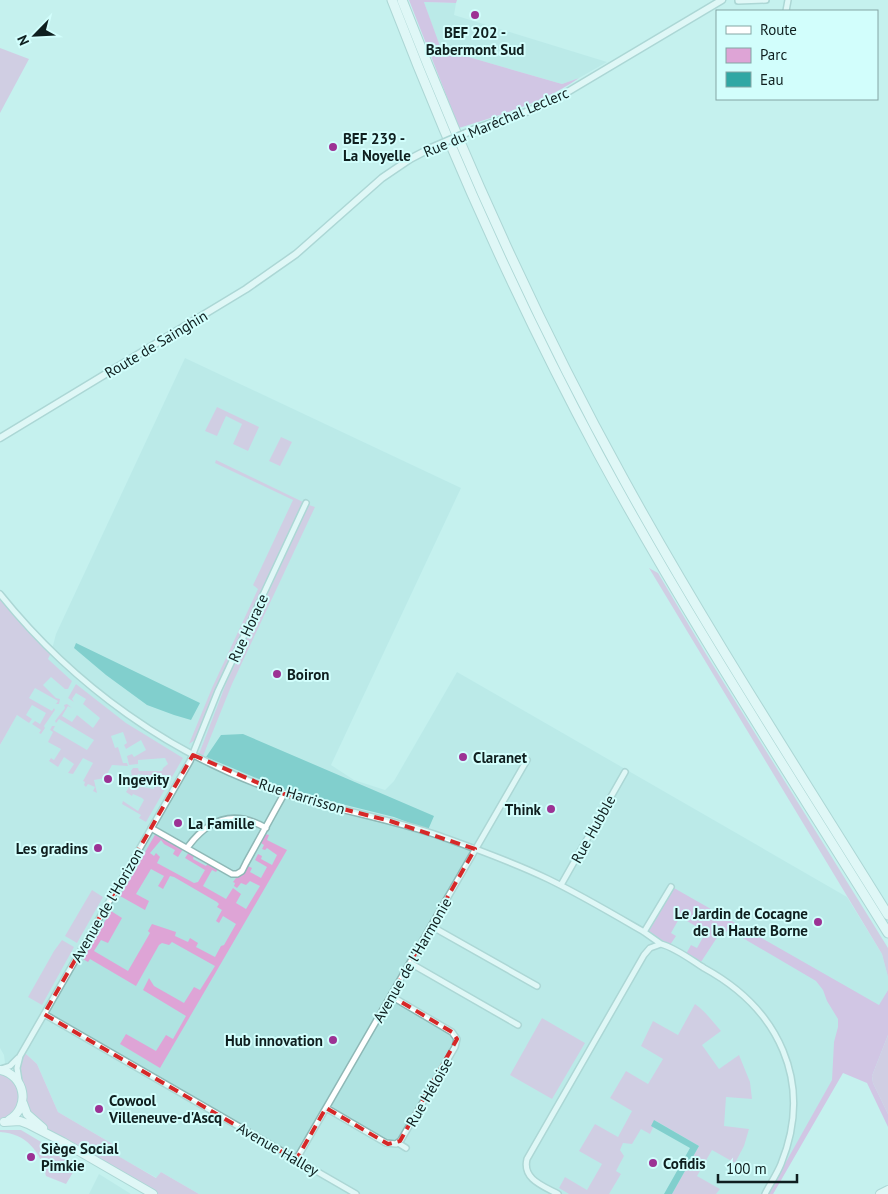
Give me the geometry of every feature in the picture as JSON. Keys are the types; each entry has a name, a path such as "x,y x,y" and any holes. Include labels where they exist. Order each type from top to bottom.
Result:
{"highway":[{"path":"392,0 441,123 498,254 554,369 635,520 888,933"},
{"path":"402,0 439,94 498,231 535,310 587,411 684,585 888,915"}],"main road":[{"path":"0,1070 12,1075 20,1084 23,1092 23,1102 33,1120 63,1142"},
{"path":"2,1123 17,1114 23,1102"},
{"path":"2,1123 24,1122 63,1142 152,1194"},
{"path":"880,1194 888,1190"}],"street":[{"name":"Rue du Maréchal Leclerc","path":"308,244 382,178 410,159 431,148 559,98 722,0"},
{"path":"738,2 766,0"},
{"name":"Route de Sainghin","path":"0,438 240,293 308,244"},
{"name":"Rue Horace","path":"192,755 218,690 306,503"},
{"name":"Rue Harrisson","path":"0,594 40,640 90,686 141,724 192,755 284,794 401,824 476,849 508,862 561,885 711,971 738,989 762,1014 780,1043 792,1083 792,1121 788,1142 782,1163 765,1194"},
{"name":"Avenue de l'Horizon","path":"0,1070 12,1065 20,1056 192,755"},
{"name":"Avenue de l'Harmonie","path":"296,1160 527,760"},
{"name":"Rue Hubble","path":"561,885 624,772"},
{"path":"151,828 232,874 237,874 242,871 284,794"},
{"path":"187,848 204,830 213,824 227,819 248,820 266,828"},
{"path":"644,932 671,887"},
{"path":"431,926 536,986"},
{"path":"558,1194 529,1176 526,1168 527,1159 644,956 653,946 661,944"},
{"path":"410,963 518,1025"},
{"name":"Rue Héloise","path":"326,1108 390,1145 398,1143 455,1047 457,1039 452,1032 391,996"},
{"name":"Avenue Halley","path":"44,1014 356,1194"},
{"name":"Avenue de l'Horizon","path":"20,1056 17,1068 20,1084"},
{"path":"398,1143 406,1148"}],"highlighted area":[{"path":"193,755 284,794 390,821 475,849 391,996 452,1032 457,1039 400,1141 388,1144 326,1108 296,1160 44,1014"}],"shaded area":[{"path":"409,0 457,0 456,3 424,2 441,49 562,84 579,78 551,95 459,128"},
{"path":"424,2 456,3 454,15 607,62 579,78 562,84 440,49"},
{"path":"185,358 461,488 331,765 354,780 385,790 394,781 457,672 847,897 882,954 888,977 888,990 773,1194 199,1194 161,1172 157,1178 112,1153 116,1146 58,1112 37,1064 25,1053 19,1071 5,1063 4,1055 0,1048 0,745 51,653 56,634"},
{"path":"674,888 879,1005 888,990 888,1035 872,1076 873,1083 888,1114 888,1127 867,1083 843,1073 773,1194 768,1194 832,1080 834,1042 838,1019 827,1001 823,990 816,981 741,937 727,931 718,936 701,962 686,954 691,945 697,948 706,932 680,917 671,933 676,936 670,945 647,931"},
{"path":"99,1174 131,1194 89,1194"}],"green space":[{"path":"0,48 29,59 0,113"},
{"path":"217,407 259,427 248,451 233,444 242,424 226,416 217,436 205,431"},
{"path":"281,437 292,442 280,466 269,461"},
{"path":"216,460 303,502 216,688 195,740 189,744 212,688 258,589 253,585 293,500 215,463"},
{"path":"309,505 315,507 232,684 203,756 199,754 227,681"},
{"path":"649,568 658,573 888,948 888,977 882,954"},
{"path":"0,593 51,653 48,659 72,681 68,689 65,689 51,677 43,685 56,698 60,699 59,704 56,704 58,701 35,688 29,698 52,711 54,708 55,710 44,726 45,728 41,734 39,733 41,730 32,724 35,721 40,724 46,713 32,705 26,715 32,719 29,723 17,715 0,745"},
{"path":"76,684 126,723 183,758 146,822 139,818 141,815 122,804 123,801 138,811 144,800 126,792 131,784 127,782 130,780 137,782 136,786 154,789 156,777 138,774 137,778 132,777 131,771 133,768 138,768 139,771 162,771 168,764 165,758 138,760 138,764 129,765 127,756 132,754 134,757 146,750 141,740 126,749 124,745 127,743 123,732 111,736 115,748 118,747 123,763 127,763 128,766 112,765 105,778 94,780 97,793 93,791 95,787 88,784 86,787 83,781 93,763 83,758 73,774 68,773 74,764 64,757 58,767 49,761 51,758 54,760 61,749 48,742 53,732 50,730 52,726 55,726 53,730 87,750 94,740 59,719 56,723 55,721 65,708 64,705 67,704 72,708 68,706 62,716 72,722 77,715 93,728 100,718 83,704 86,699 76,693 72,699 74,702 68,698"},
{"path":"156,833 183,849 178,857 173,854 175,850 164,844 161,840 150,853 154,856 156,853 160,857 157,863 194,883 198,882 205,870 185,858 189,852 194,855 193,859 206,866 208,863 218,869 216,872 212,870 203,886 226,899 233,888 241,894 236,903 246,909 260,886 250,881 246,885 241,883 237,888 233,882 242,875 248,866 252,868 250,872 261,878 267,867 255,860 258,854 262,856 261,859 272,865 277,855 267,848 265,850 262,849 264,845 261,843 265,834 269,835 267,840 287,850 160,1068 120,1044 126,1034 156,1051 166,1035 173,1039 186,1016 143,990 149,978 154,986 184,1003 194,987 200,990 215,966 172,942 169,945 162,943 159,945 136,986 90,959 88,962 83,959 111,911 122,918 108,943 101,940 94,951 128,971 150,933 148,931 152,924 176,932 175,936 188,942 190,938 198,943 196,947 215,957 236,924 223,916 219,923 216,921 222,910 217,907 219,904 174,877 170,876 163,889 158,886 164,876 151,869 136,894 149,901 145,910 120,896"},
{"path":"92,890 103,897 77,943 65,936"},
{"path":"62,940 74,947 42,1005 28,997"},
{"path":"695,1004 706,1013 721,1031 702,1045 719,1069 739,1055 750,1082 752,1099 726,1097 724,1126 749,1129 744,1146 735,1163 712,1150 697,1176 720,1189 716,1194 672,1194 699,1146 656,1121 650,1134 641,1129 632,1144 623,1143 620,1150 624,1156 616,1171 621,1174 609,1194 569,1194 559,1188 565,1177 587,1190 602,1164 579,1151 595,1124 618,1137 632,1111 610,1098 626,1071 648,1084 663,1059 641,1046 653,1021 678,1035"},
{"path":"542,1018 585,1043 552,1099 510,1075"},
{"path":"888,1035 888,1114 873,1083 872,1076"},
{"path":"25,1053 37,1064 58,1112 116,1146 113,1153 156,1178 161,1172 199,1194 157,1194 49,1130 28,1110 26,1090 19,1066"},
{"path":"0,1073 11,1078 20,1092 13,1113 0,1120"},
{"path":"0,1130 21,1130 78,1164 66,1184 46,1176 44,1167 36,1152 25,1140 9,1133 0,1132"}],"water":[{"path":"76,643 200,703 191,720 147,705 106,675 74,648"},
{"path":"243,734 434,816 428,830 394,817 285,790 206,757 221,735"},
{"path":"654,1120 699,1146 672,1194 664,1194 690,1148 651,1126"}],"place":[{"name":"BEF 202 - Babermont Sud","path":"475,15"},
{"name":"BEF 239 - La Noyelle","path":"333,147"},
{"name":"Boiron","path":"277,674"},
{"name":"Claranet","path":"463,757"},
{"name":"Ingevity","path":"108,779"},
{"name":"Think","path":"551,809"},
{"name":"La Famille","path":"178,823"},
{"name":"Les gradins","path":"98,848"},
{"name":"Le Jardin de Cocagne de la Haute Borne","path":"818,922"},
{"name":"Hub innovation","path":"333,1040"},
{"name":"Cowool Villeneuve-d'Ascq","path":"99,1109"},
{"name":"Siège Social Pimkie","path":"31,1157"},
{"name":"Cofidis","path":"653,1163"}]}
